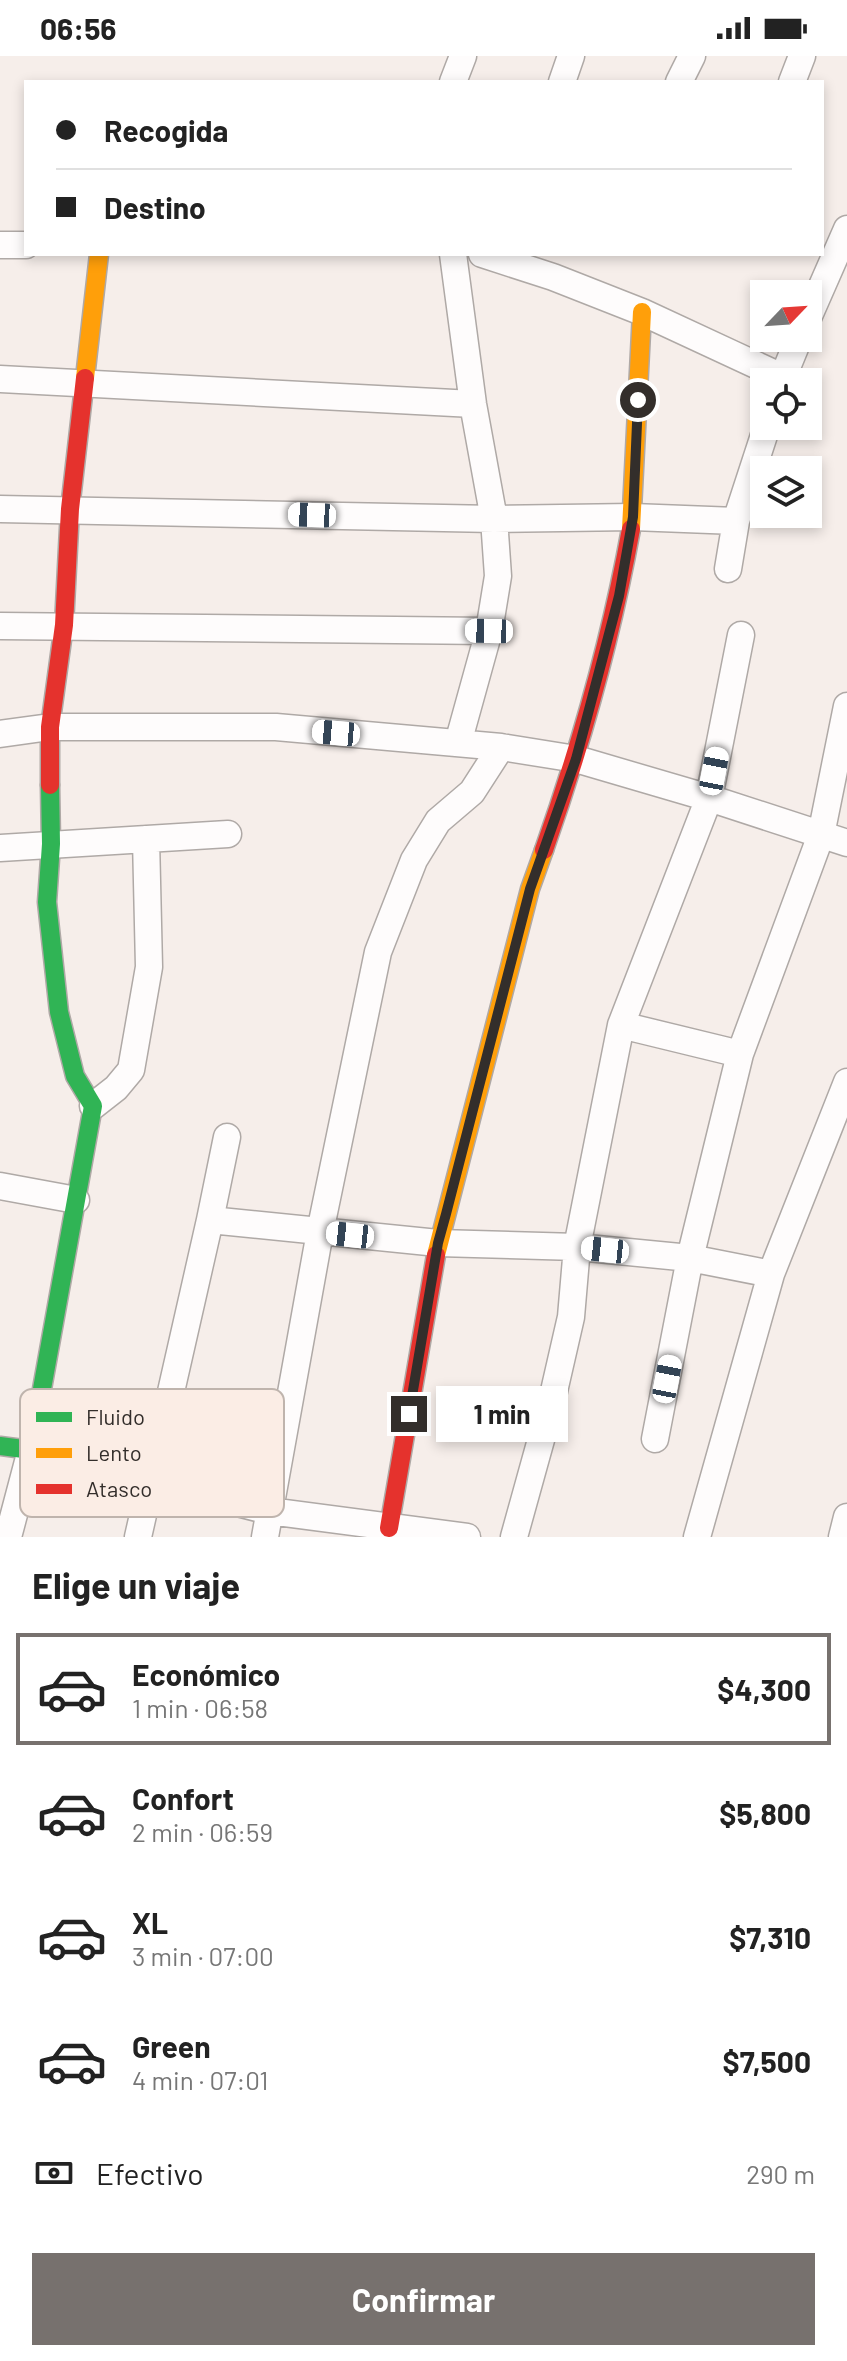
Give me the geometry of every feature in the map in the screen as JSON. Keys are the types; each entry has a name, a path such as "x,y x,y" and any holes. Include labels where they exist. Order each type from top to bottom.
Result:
{"street":[{"path":"454,80 463,56"},
{"path":"563,80 571,56"},
{"path":"680,80 692,56"},
{"path":"793,80 802,56"},
{"path":"822,286 847,229"},
{"path":"0,245 24,245"},
{"path":"42,1389 93,1106 75,1076 59,1012 47,902 51,844 50,727 64,625 70,509 99,256"},
{"path":"453,256 473,404 494,519 498,576 489,631 458,743"},
{"path":"488,256 553,277 642,312 757,368"},
{"path":"389,1528 438,1243 530,889 576,759 619,596 633,517 642,312"},
{"path":"0,379 473,404"},
{"path":"728,569 736,521 762,440"},
{"path":"0,509 736,521"},
{"path":"0,626 489,631"},
{"path":"514,1537 552,1400 571,1317 577,1247 621,1025 709,798 741,635"},
{"path":"655,1439 690,1258 740,1054 821,835 847,706"},
{"path":"0,734 50,727 276,727 501,747 576,759 847,843"},
{"path":"284,1429 320,1232 378,952 414,860 438,821 472,792 501,747"},
{"path":"0,848 228,834"},
{"path":"93,1106 116,1088 131,1070 149,967 146,839"},
{"path":"621,1025 740,1054"},
{"path":"697,1537 771,1274 847,1082"},
{"path":"173,1389 227,1137"},
{"path":"0,1186 76,1200"},
{"path":"210,1220 438,1243 577,1247 690,1258 771,1274"},
{"path":"0,1446 20,1449"},
{"path":"8,1537 20,1492"},
{"path":"284,1513 425,1535 467,1537"},
{"path":"138,1537 143,1517"},
{"path":"265,1537 268,1517"},
{"path":"842,1537 847,1517"}],"traffic: fast":[{"path":"42,1389 93,1106 75,1076 59,1012 47,902 51,844 50,785"},
{"path":"0,1446 20,1449"}],"traffic: slow":[{"path":"85,378 99,256"},
{"path":"631,529 642,312"},
{"path":"436,1255 530,889 544,850"}],"traffic: jam":[{"path":"50,785 50,727 64,625 70,509 85,378"},
{"path":"544,850 594,691 631,529"},
{"path":"389,1528 436,1255"}],"route":[{"path":"409,1414 438,1243 530,889 576,759 619,596 633,517 638,400"}]}
